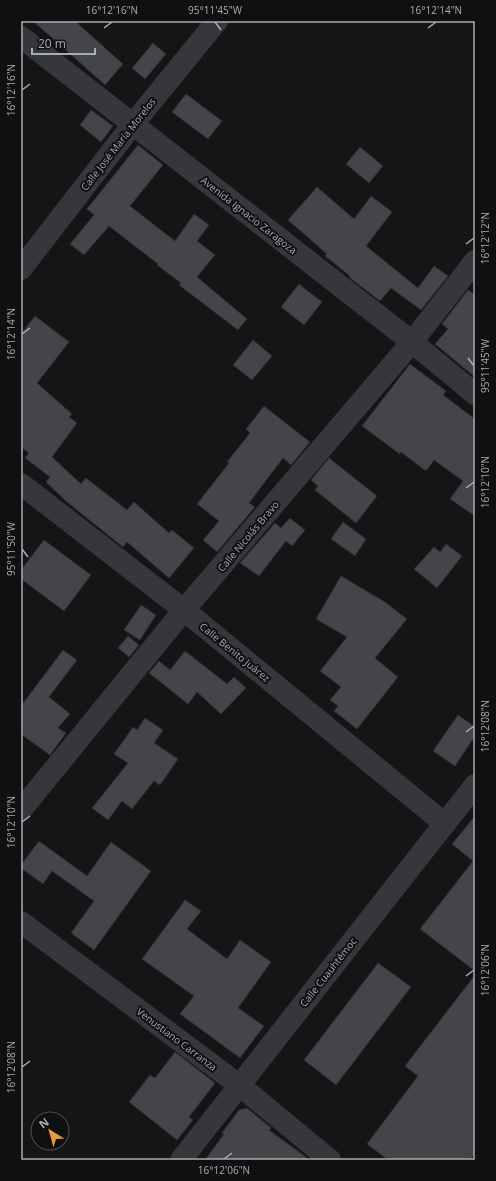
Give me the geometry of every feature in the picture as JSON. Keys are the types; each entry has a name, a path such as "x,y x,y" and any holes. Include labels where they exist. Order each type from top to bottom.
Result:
{"street":[{"name":"Calle José María Morelos","path":"21,269 133,124 217,21"},
{"name":"Avenida Ignacio Zaragoza","path":"21,38 412,342 475,394"},
{"name":"Calle Nicolás Bravo","path":"21,810 184,610 412,342 475,261"},
{"name":"Calle Benito Juárez","path":"21,484 184,610 445,824"},
{"name":"Calle Cuauhtémoc","path":"181,1160 475,785"},
{"name":"Venustiano Carranza","path":"21,922 239,1086 330,1160"}],"building":[{"path":"33,21 75,21 123,64 105,85"},
{"path":"153,43 166,54 145,79 132,68"},
{"path":"186,94 222,121 208,139 172,112"},
{"path":"91,110 113,126 101,142 80,125"},
{"path":"138,145 163,165 130,206 175,241 194,214 209,225 197,241 215,255 197,277 247,319 238,330 179,285 181,283 109,226 84,255 70,244 94,215 87,209"},
{"path":"360,147 383,166 369,183 346,164"},
{"path":"317,187 354,219 371,196 392,212 366,246 418,288 434,266 448,276 421,310 391,288 380,301 325,256 327,254 288,220"},
{"path":"299,284 322,302 304,325 281,307"},
{"path":"468,290 475,295 475,377 435,344 448,329 442,324"},
{"path":"35,316 69,342 37,383 72,414 69,417 77,423 52,457 81,484 86,478 127,510 134,502 169,533 172,530 194,548 169,578 127,542 123,547 67,502 46,482 50,477 25,458 29,453 21,447 21,334"},
{"path":"253,340 272,356 252,380 233,365"},
{"path":"410,364 446,391 443,395 475,419 475,516 450,499 463,481 434,460 426,471 362,426"},
{"path":"264,406 310,442 291,465 283,458 249,503 255,507 217,552 203,540 219,521 197,504 250,433 246,429"},
{"path":"329,458 377,496 356,523 315,490 318,486 311,480"},
{"path":"290,518 305,530 292,546 286,541 259,576 240,563 275,523 281,528"},
{"path":"343,522 366,539 355,556 331,539"},
{"path":"44,540 91,575 64,611 21,579 21,570"},
{"path":"446,544 462,556 437,588 414,569 434,547 440,552"},
{"path":"341,576 385,602 407,619 375,658 398,677 357,729 334,711 338,706 330,700 341,687 320,671 347,637 316,619"},
{"path":"141,605 156,615 140,640 124,630"},
{"path":"128,636 139,645 129,657 118,648"},
{"path":"63,650 77,660 49,697 70,714 58,728 66,733 50,755 21,734 21,706"},
{"path":"185,651 227,684 234,677 246,688 221,714 197,692 188,704 149,673 159,661 170,670"},
{"path":"458,715 475,727 475,736 455,766 433,751"},
{"path":"145,718 163,730 154,743 178,759 160,785 154,781 132,809 122,801 108,820 92,808 128,763 114,754 133,727 137,730"},
{"path":"475,816 475,971 420,929 473,861 452,844"},
{"path":"39,841 87,876 111,842 151,871 94,950 71,933 94,901 52,871 43,884 21,868 21,865"},
{"path":"185,900 201,911 187,929 227,959 240,940 271,962 238,1008 264,1026 240,1058 180,1014 194,996 142,959"},
{"path":"378,963 411,987 336,1085 304,1060"},
{"path":"475,975 475,1154 470,1160 388,1160 367,1144 418,1076 405,1066"},
{"path":"175,1052 215,1083 189,1117 193,1120 177,1140 129,1102 150,1075 155,1078"},
{"path":"247,1108 271,1128 269,1130 310,1160 205,1160 239,1110"}]}
